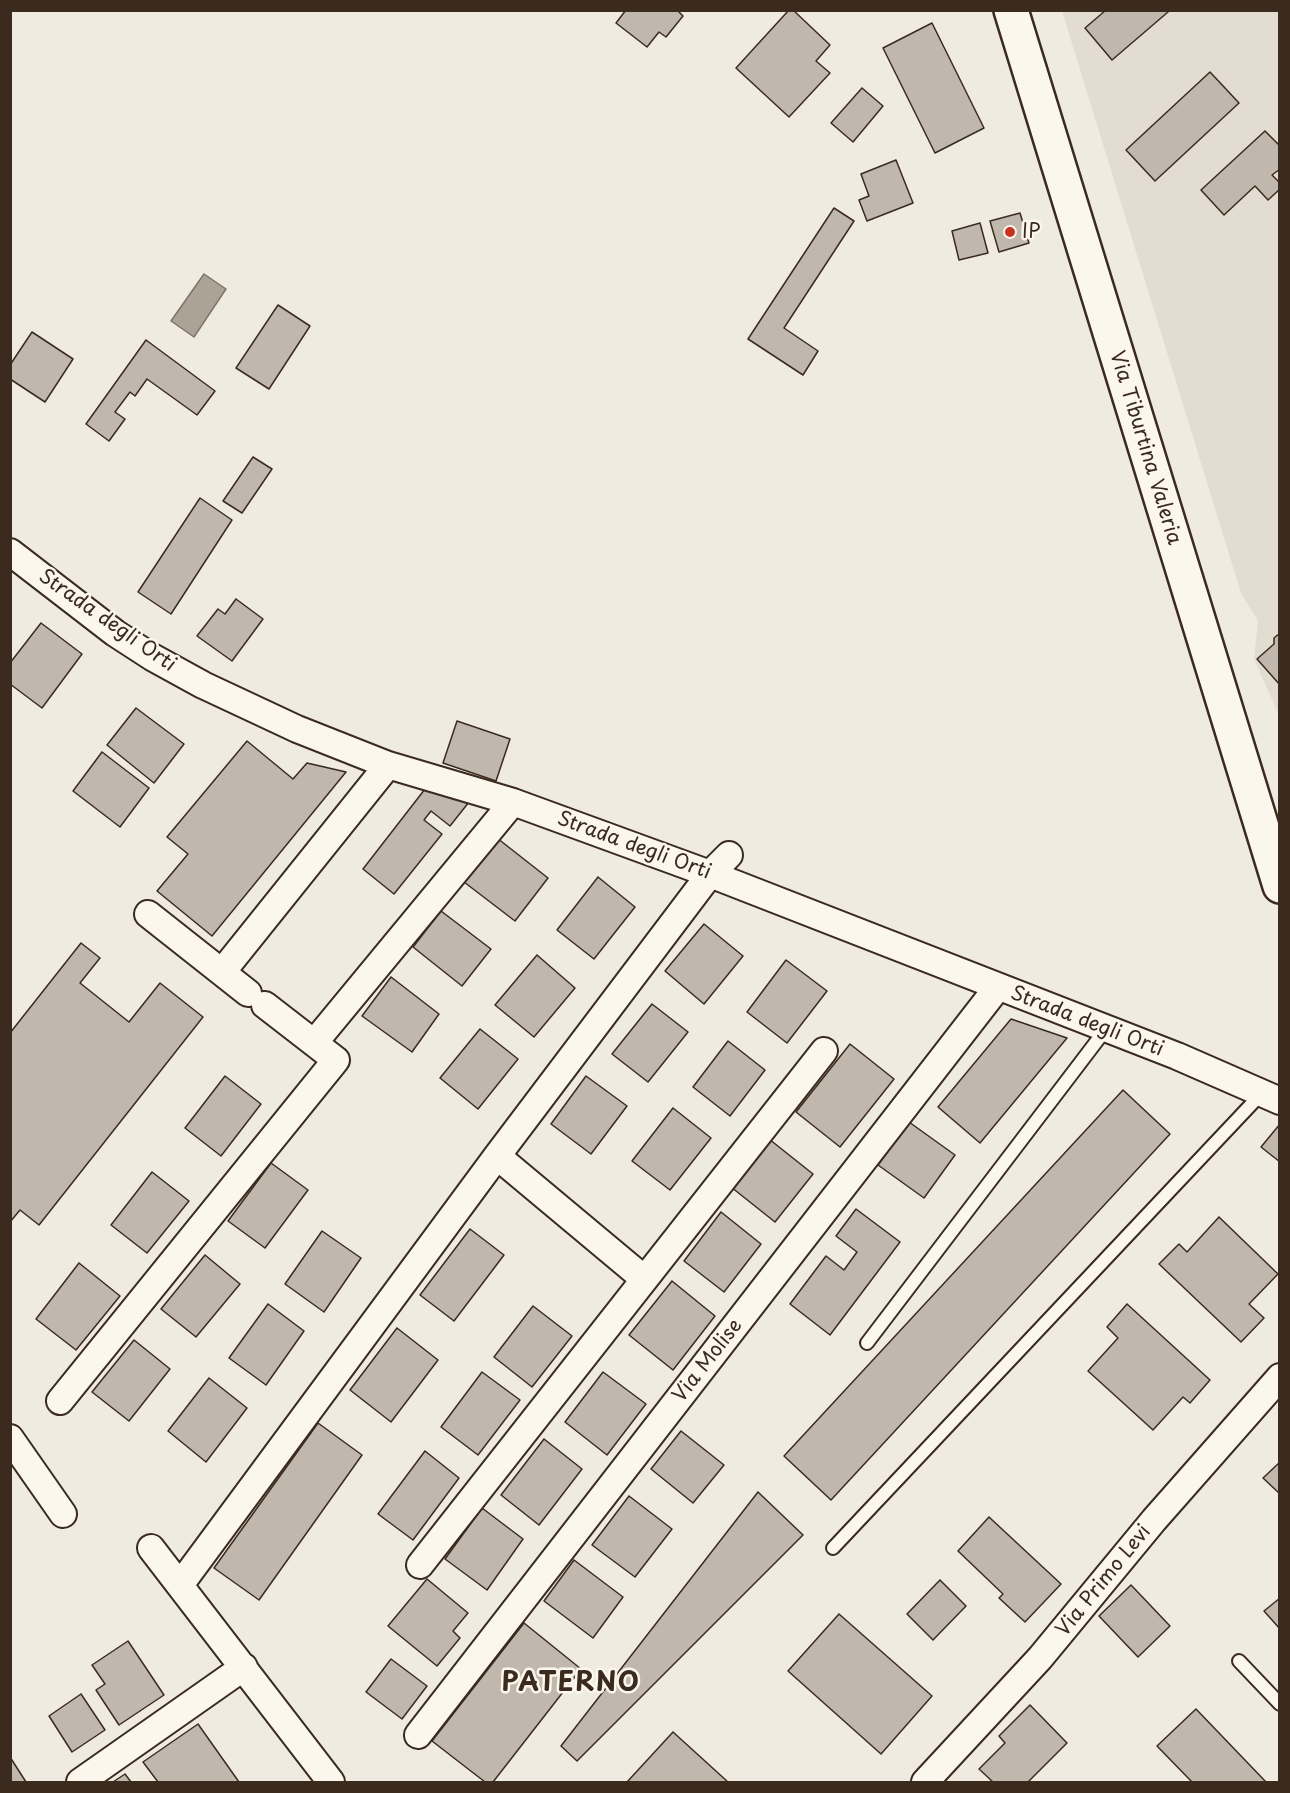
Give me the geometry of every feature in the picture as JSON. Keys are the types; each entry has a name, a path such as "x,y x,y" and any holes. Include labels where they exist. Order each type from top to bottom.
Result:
{"main road":[{"name":"Via Tiburtina Valeria","path":"1011,10 1280,886"}],"street":[{"name":"Strada degli Orti","path":"10,552 115,633 175,670 297,729 388,765 513,802 710,874 1177,1056 1271,1097"},
{"path":"222,972 388,765"},
{"path":"314,1043 513,802"},
{"path":"180,1585 497,1156 710,874 729,855"},
{"path":"60,1401 336,1060 148,914"},
{"name":"Via Molise","path":"418,1735 998,988"},
{"path":"420,1565 643,1278 824,1051"},
{"path":"497,1156 643,1278"},
{"name":"Via Primo Levi","path":"925,1782 1040,1658 1154,1520 1280,1377"},
{"path":"10,1438 63,1514"},
{"path":"151,1548 332,1782"},
{"path":"80,1782 244,1667"}],"lane":[{"path":"867,1343 1106,1029"},
{"path":"833,1548 1271,1097"},
{"path":"1239,1661 1280,1704"}],"shaded area":[{"path":"1062,11 1279,11 1279,715 1254,659 1258,621 1241,593"},
{"path":"204,274 226,289 194,337 171,321"}],"building":[{"path":"626,10 677,10 683,16 666,37 659,32 647,47 616,23"},
{"path":"789,10 793,10 830,45 816,61 830,73 789,117 736,68"},
{"path":"1106,10 1167,10 1168,12 1112,60 1085,28"},
{"path":"932,23 984,128 935,153 883,48"},
{"path":"1210,72 1239,103 1155,181 1126,150"},
{"path":"862,88 883,106 853,142 831,123"},
{"path":"1265,131 1280,146 1280,169 1272,175 1280,183 1280,189 1268,200 1255,186 1224,215 1201,190"},
{"path":"896,160 913,203 867,221 859,200 869,196 861,174"},
{"path":"834,208 854,221 784,328 818,351 803,375 748,339"},
{"name":"IP","path":"1020,213 1029,243 999,252 990,221"},
{"path":"980,223 988,253 959,260 952,231"},
{"path":"278,305 310,326 269,389 236,368"},
{"path":"32,332 73,359 45,402 10,379 10,365"},
{"path":"146,340 215,391 197,415 147,379 135,396 130,392 115,412 125,419 109,441 86,424"},
{"path":"253,457 272,469 242,513 223,501"},
{"path":"200,498 232,520 171,614 138,592"},
{"path":"236,599 263,619 232,661 197,636 218,609 225,614"},
{"path":"41,623 82,654 42,708 10,684 10,663"},
{"path":"1280,633 1280,685 1257,659 1274,644 1274,638"},
{"path":"136,708 184,744 154,783 107,745"},
{"path":"457,721 510,739 496,781 443,763"},
{"path":"247,741 293,779 307,763 346,772 212,936 157,891 188,854 167,837"},
{"path":"102,752 149,788 120,827 73,791"},
{"path":"425,789 469,802 450,826 431,811 424,820 442,834 394,894 363,869"},
{"path":"497,838 548,878 515,921 464,882"},
{"path":"598,877 635,907 594,959 557,930"},
{"path":"441,911 491,949 462,986 413,947"},
{"path":"704,924 743,956 704,1004 665,971"},
{"path":"81,943 100,958 80,983 129,1022 160,983 203,1017 39,1225 20,1210 10,1222 10,1033"},
{"path":"537,955 575,988 534,1037 495,1005"},
{"path":"786,960 827,991 787,1043 747,1012"},
{"path":"391,977 439,1014 412,1052 362,1016"},
{"path":"652,1004 688,1032 648,1082 612,1054"},
{"path":"1011,1019 1067,1038 980,1143 938,1107"},
{"path":"480,1029 518,1059 478,1109 440,1078"},
{"path":"728,1041 765,1070 730,1116 693,1087"},
{"path":"850,1044 894,1079 840,1147 796,1112"},
{"path":"225,1076 261,1104 221,1156 185,1128"},
{"path":"586,1076 627,1106 591,1154 551,1124"},
{"path":"1123,1090 1170,1134 831,1500 784,1456"},
{"path":"673,1108 711,1138 670,1190 632,1161"},
{"path":"909,1122 955,1155 924,1198 878,1165"},
{"path":"1280,1124 1280,1162 1261,1147"},
{"path":"769,1139 813,1174 775,1222 731,1187"},
{"path":"271,1163 308,1190 265,1248 228,1221"},
{"path":"152,1172 189,1201 147,1253 111,1225"},
{"path":"856,1209 900,1242 830,1335 790,1304 826,1256 844,1270 857,1252 836,1236"},
{"path":"721,1212 761,1244 724,1292 684,1261"},
{"path":"1219,1217 1278,1274 1249,1304 1264,1318 1241,1342 1159,1264 1179,1244 1187,1252"},
{"path":"470,1229 504,1255 454,1321 420,1295"},
{"path":"322,1231 361,1258 324,1312 285,1284"},
{"path":"205,1255 240,1284 196,1337 161,1309"},
{"path":"79,1263 120,1296 76,1350 36,1319"},
{"path":"672,1281 715,1316 673,1370 629,1335"},
{"path":"268,1304 304,1331 266,1385 229,1358"},
{"path":"1127,1304 1210,1380 1190,1403 1183,1397 1153,1430 1088,1371 1118,1338 1107,1327"},
{"path":"533,1306 572,1336 532,1387 494,1357"},
{"path":"397,1328 438,1360 391,1422 350,1390"},
{"path":"134,1340 170,1369 129,1421 92,1392"},
{"path":"482,1372 520,1400 478,1455 441,1427"},
{"path":"603,1372 646,1404 607,1455 565,1422"},
{"path":"209,1378 247,1408 206,1462 168,1431"},
{"path":"318,1423 362,1455 259,1600 214,1568"},
{"path":"681,1431 724,1465 693,1503 651,1469"},
{"path":"544,1439 582,1469 539,1525 501,1495"},
{"path":"425,1451 459,1478 413,1540 378,1514"},
{"path":"1280,1462 1280,1494 1263,1478"},
{"path":"758,1492 803,1535 577,1761 561,1746"},
{"path":"629,1496 672,1529 635,1577 592,1545"},
{"path":"482,1508 523,1539 487,1590 445,1559"},
{"path":"989,1517 1061,1584 1025,1622 999,1598 1003,1594 958,1551"},
{"path":"574,1560 623,1597 593,1638 544,1601"},
{"path":"427,1579 468,1613 453,1631 460,1638 437,1666 388,1626"},
{"path":"940,1580 966,1606 933,1640 907,1614"},
{"path":"1131,1585 1170,1626 1138,1657 1099,1616"},
{"path":"1280,1598 1280,1629 1264,1611"},
{"path":"839,1614 932,1696 881,1754 788,1671"},
{"path":"524,1623 581,1669 493,1782 485,1782 432,1741"},
{"path":"128,1641 164,1695 119,1725 96,1690 105,1684 92,1665"},
{"path":"391,1659 427,1686 402,1719 366,1692"},
{"path":"81,1694 105,1730 72,1752 49,1716"},
{"path":"1030,1705 1067,1743 1028,1782 993,1782 979,1769 1005,1743 999,1736"},
{"path":"1196,1709 1266,1782 1192,1782 1157,1746"},
{"path":"198,1724 239,1782 158,1782 143,1762"},
{"path":"673,1732 728,1782 627,1782"},
{"path":"10,1757 26,1782 10,1782"},
{"path":"125,1774 131,1782 113,1782"}],"place":[{"name":"IP","path":"1010,232"}],"district":[{"name":"PATERNO","path":"571,1684"}]}
